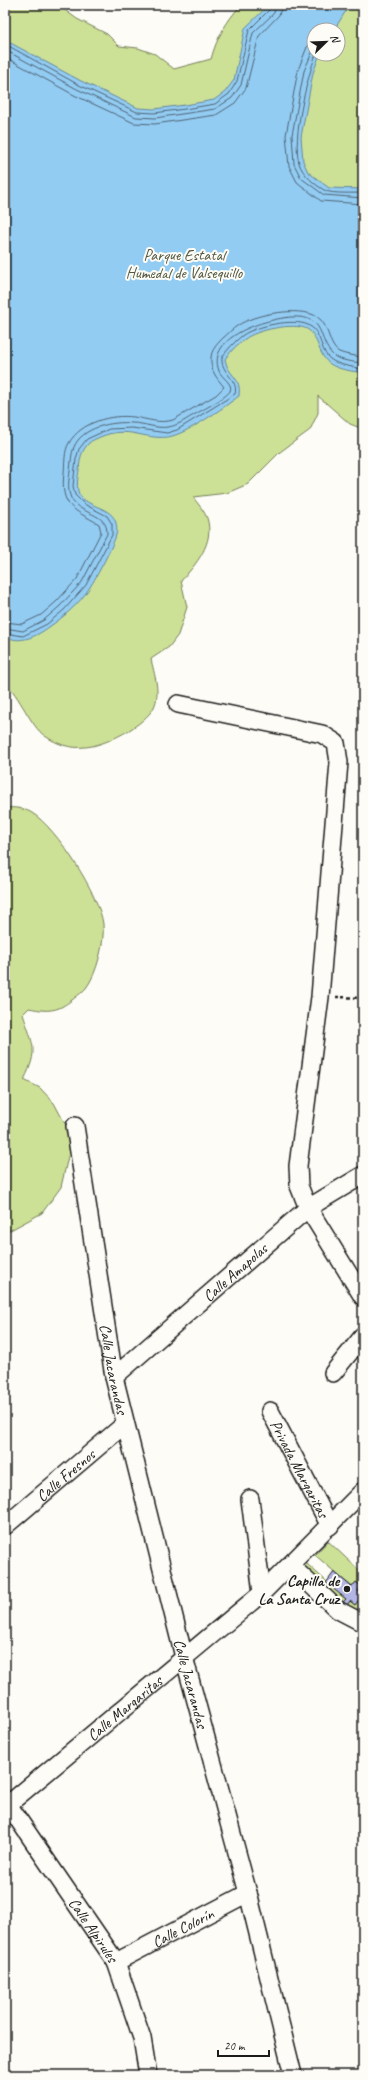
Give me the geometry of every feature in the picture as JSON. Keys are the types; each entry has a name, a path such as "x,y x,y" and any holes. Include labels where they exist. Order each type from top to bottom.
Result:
{"street":[{"path":"178,704 322,734 336,743 339,762 320,997 298,1166 299,1186 308,1208 363,1297"},
{"name":"Calle Jacarandas","path":"75,1126 114,1377 184,1657 248,1893 293,2075"},
{"name":"Calle Amapolas","path":"114,1377 308,1208 363,1176"},
{"path":"333,1373 363,1336"},
{"name":"Privada Margaritas","path":"270,1411 330,1526"},
{"name":"Calle Fresnos","path":"5,1526 125,1424"},
{"name":"Calle Margaritas","path":"6,1804 262,1593 291,1566 363,1491"},
{"path":"250,1498 262,1593"},
{"path":"291,1566 338,1610 363,1624"},
{"name":"Calle Alpirules","path":"6,1804 116,1962 142,2038 148,2075"},
{"name":"Calle Colorín","path":"116,1962 248,1893"}],"path":[{"path":"320,997 363,998"}],"green space":[{"name":"Parque Estatal Humedal de Valsequillo","path":"5,5 58,5 77,19 107,34 119,46 138,48 155,54 174,69 211,59 223,30 241,5 363,5 363,429 350,424 318,396 318,413 310,430 280,452 248,484 227,493 193,497 207,518 209,527 208,536 203,552 193,568 181,581 187,607 178,635 169,647 151,659 157,695 154,707 142,721 113,739 93,746 74,747 59,744 40,732 5,683"},
{"path":"5,808 19,808 29,811 53,832 86,880 94,897 103,924 103,939 94,974 86,988 78,996 59,1008 40,1010 29,1008 23,1014 33,1047 32,1061 24,1080 40,1088 54,1103 70,1133 70,1148 61,1187 42,1213 5,1233"},
{"path":"328,1541 363,1574 363,1588 356,1582 352,1587 315,1555"},
{"path":"307,1564 346,1599 343,1602 347,1605 350,1601 355,1605 363,1597 363,1618 299,1572"}],"water":[{"name":"Parque Estatal Humedal de Valsequillo","path":"269,5 347,5 347,9 339,22 306,22 306,62 317,62 313,73 301,137 303,161 308,172 329,188 363,189 363,373 342,369 330,364 323,356 314,335 307,329 293,326 266,330 250,336 242,341 225,359 229,370 237,380 239,396 205,420 185,431 168,437 151,437 119,432 100,437 90,442 84,449 80,459 78,491 83,499 105,510 114,517 117,528 115,539 93,583 72,609 55,623 34,636 17,640 11,639 5,636 5,40 81,81 138,108 154,109 214,100 225,92 234,80 245,28"}],"building":[{"name":"Capilla de La Santa Cruz","path":"334,1572 352,1587 356,1582 361,1586 358,1591 363,1595 355,1605 350,1601 347,1605 343,1602 346,1599 326,1583"}],"place":[{"name":"Capilla de La Santa Cruz","path":"347,1589"}]}
